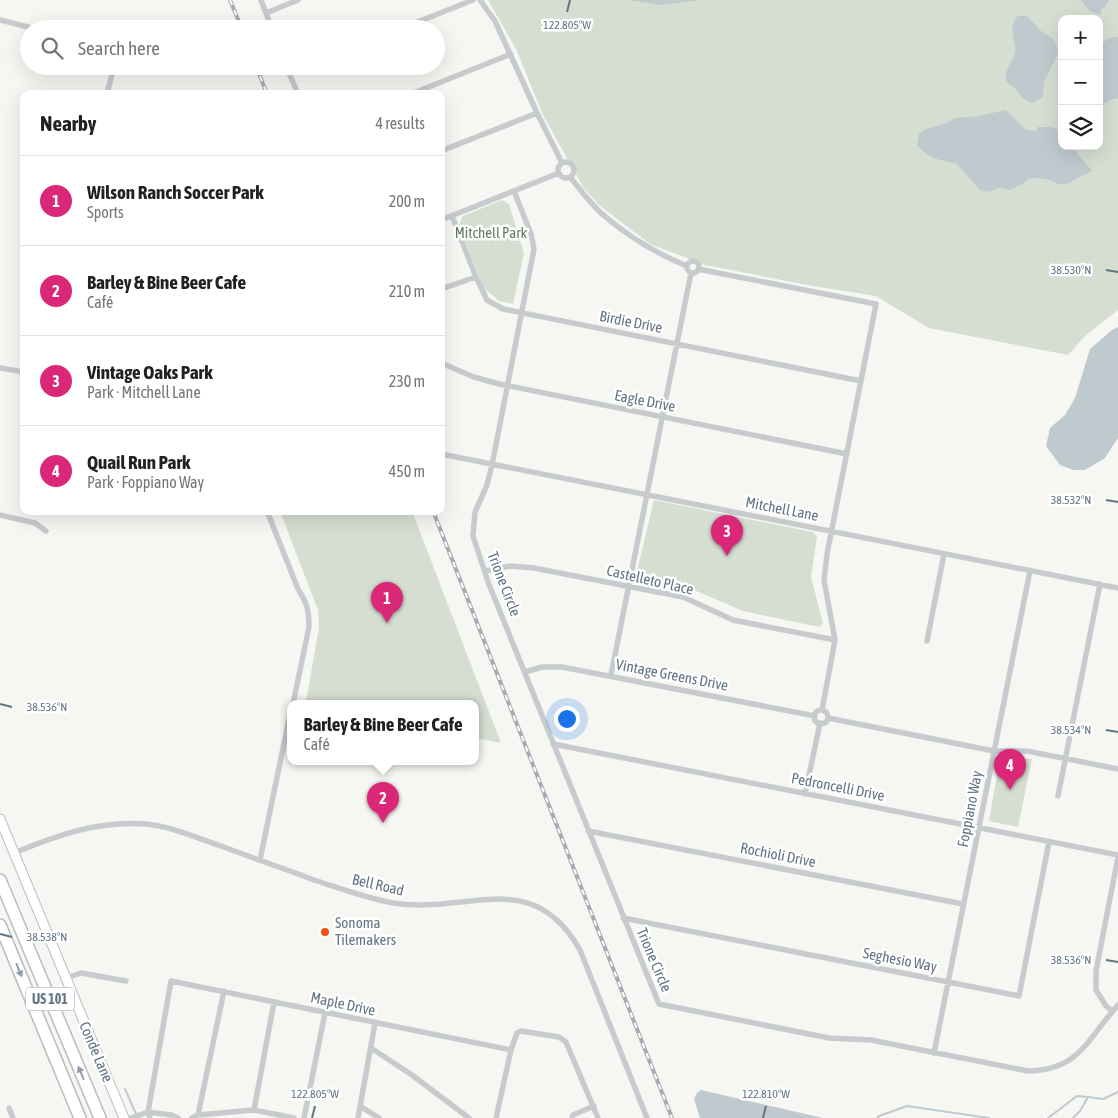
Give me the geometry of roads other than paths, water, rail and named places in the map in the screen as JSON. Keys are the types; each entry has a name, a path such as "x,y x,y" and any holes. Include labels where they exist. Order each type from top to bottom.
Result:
{"highway":[{"name":"US 101","path":"0,880 100,1118"},
{"name":"US 101","path":"0,925 80,1118"}],"street":[{"path":"261,0 269,20"},
{"path":"266,13 298,0"},
{"path":"423,20 473,0"},
{"path":"480,0 495,21 562,163"},
{"path":"0,20 20,25"},
{"path":"421,90 511,54"},
{"path":"108,90 112,75"},
{"path":"290,75 296,90"},
{"path":"445,149 537,113"},
{"path":"568,162 574,167 574,173 570,177 563,178 559,174 559,166 562,163 568,162"},
{"path":"445,219 559,174"},
{"path":"570,177 599,211 629,235 656,252 687,266 688,271 691,273 611,675"},
{"name":"Trione Circle","path":"514,191 531,234 534,249 492,465 487,486 475,512 473,536 553,744 659,1004 829,1038 871,1040 1028,1071 1045,1071 1070,1061 1080,1052 1118,1005"},
{"name":"Birdie Drive","path":"452,216 487,300 503,309 861,381"},
{"path":"687,266 689,263 694,262 698,269"},
{"path":"691,273 698,269"},
{"path":"698,269 876,304 827,554 824,580 835,640 822,710"},
{"path":"445,288 476,277"},
{"name":"Eagle Drive","path":"445,365 474,377 507,386 847,454"},
{"path":"0,368 20,371"},
{"name":"Mitchell Lane","path":"445,455 1118,588"},
{"path":"0,515 35,523 46,531"},
{"path":"269,515 298,590 306,600 309,614 309,627 294,700"},
{"path":"927,641 944,554"},
{"name":"Castelleto Place","path":"485,571 510,566 534,568 683,597 733,620 835,640"},
{"name":"Foppiano Way","path":"934,1053 1030,571"},
{"path":"1058,796 1100,584"},
{"name":"Vintage Greens Drive","path":"525,672 542,667 562,667 815,716"},
{"path":"820,724 816,722 815,716 818,711 822,710"},
{"path":"822,710 826,712 828,718"},
{"path":"828,718 994,751 1027,751 1118,770"},
{"path":"820,724 826,722 828,718"},
{"path":"805,794 820,724"},
{"path":"260,860 287,729"},
{"name":"Pedroncelli Drive","path":"553,744 1118,856"},
{"name":"Conde Lane","path":"0,819 124,1118"},
{"name":"Bell Road","path":"14,853 65,833 109,824 148,824 260,860 342,890 387,902 424,904 508,898 527,903 546,911 566,928 580,950 648,1118"},
{"name":"Rochioli Drive","path":"588,831 964,904"},
{"name":"Seghesio Way","path":"623,918 1019,996 1049,842"},
{"path":"1112,1011 1106,1006 1096,990 1096,971 1118,856"},
{"path":"66,978 80,972 126,982"},
{"name":"Maple Drive","path":"149,1115 171,981 511,1050"},
{"path":"224,991 195,1116 254,1110 269,1116 294,1118"},
{"path":"254,1110 274,1002"},
{"path":"304,1118 325,1013"},
{"path":"358,1118 375,1023"},
{"path":"496,1118 511,1050 517,1033 521,1031 559,1037 566,1042 598,1118"},
{"path":"371,1048 412,1075 469,1118"},
{"path":"360,1106 380,1118"},
{"path":"572,1118 573,1115 594,1106"},
{"path":"10,1108 13,1118"},
{"path":"132,1118 140,1115 171,1115 178,1118"}],"waterway":[{"path":"125,1089 136,1114"},
{"path":"1073,1118 1080,1111 1088,1097 1103,1099 1118,1092"},
{"path":"1048,1118 1077,1096 1088,1097"},
{"path":"877,1118 907,1106 989,1118"}],"railway":[{"path":"230,0 238,20"},
{"path":"260,75 265,90"},
{"path":"435,515 672,1118"}],"place":[{"name":"Vintage Oaks Park","path":"727,556"},
{"name":"Wilson Ranch Soccer Park","path":"387,623"},
{"name":"Quail Run Park","path":"1010,790"},
{"name":"Barley & Bine Beer Cafe","path":"383,823"},
{"name":"Sonoma Tilemakers","path":"325,932"}],"park label":[{"name":"Mitchell Park","path":"491,233"}]}
